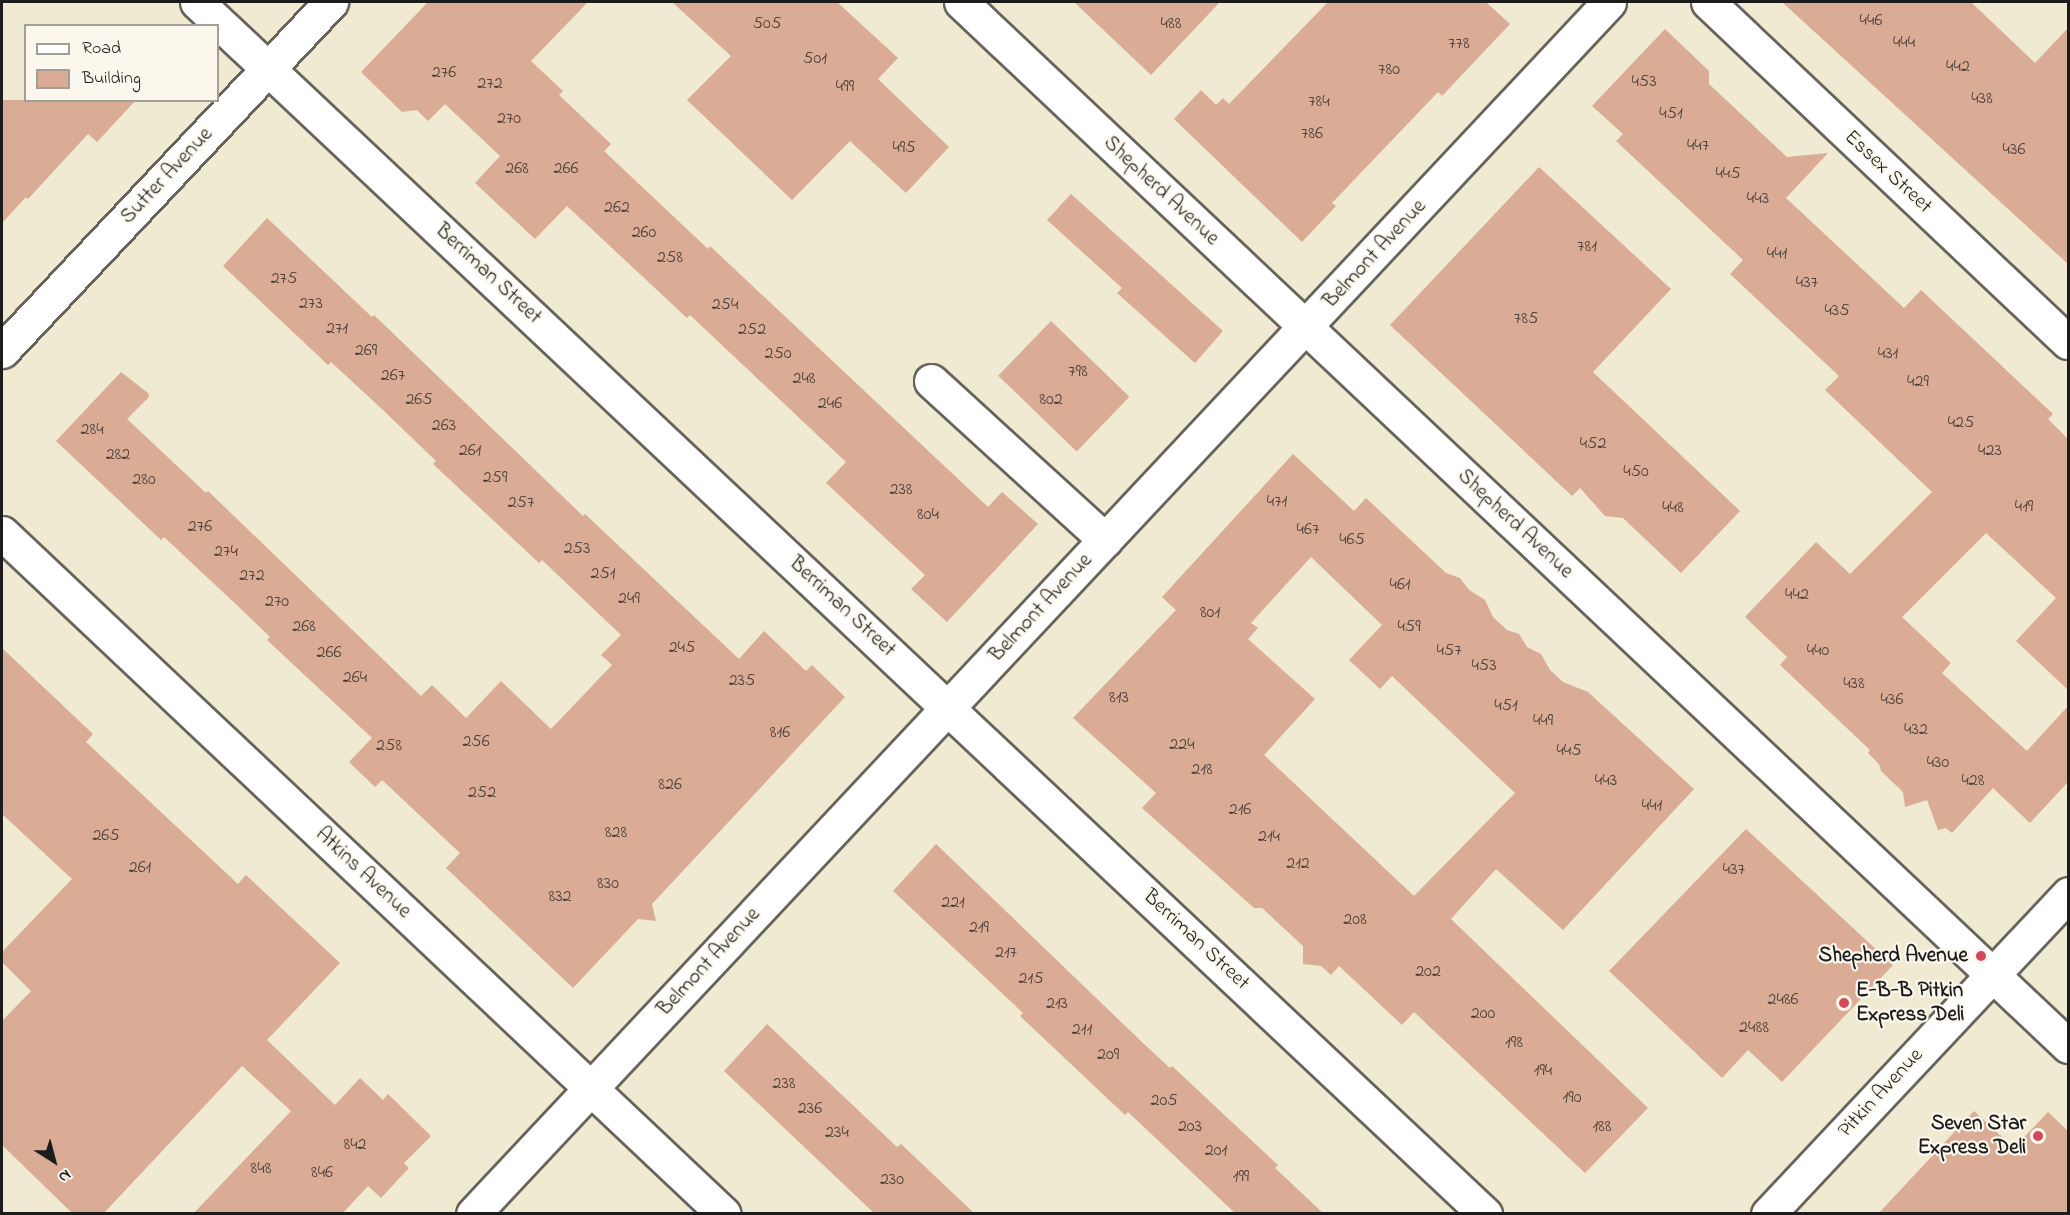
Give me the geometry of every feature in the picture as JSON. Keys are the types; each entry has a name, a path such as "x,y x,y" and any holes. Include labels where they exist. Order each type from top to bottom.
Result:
{"street":[{"name":"Berriman Street","path":"197,2 1485,1214"},
{"name":"Sutter Avenue","path":"2,351 331,2"},
{"name":"Shepherd Avenue","path":"961,2 2068,1046"},
{"name":"Belmont Avenue","path":"473,1214 1609,2"},
{"name":"Essex Street","path":"1708,2 2068,342"},
{"path":"931,381 1105,540"},
{"name":"Atkins Avenue","path":"2,533 724,1214"},
{"name":"Pitkin Avenue","path":"1768,1214 2068,894"}],"building":[{"path":"428,2 588,2 531,61 563,91 559,95 611,144 604,151 708,249 710,246 988,507 1002,492 1038,524 947,622 911,589 925,575 826,483 846,462 690,315 687,318 567,206 535,239 475,183 500,156 445,104 428,121 417,110 402,112 361,72"},
{"path":"672,2 837,2 898,58 878,79 949,147 906,193 850,141 792,200 687,100 731,56"},
{"path":"1074,2 1220,2 1151,75"},
{"path":"1328,2 1486,2 1510,24 1442,96 1438,92 1332,203 1336,206 1302,242 1174,119 1201,90 1216,105 1223,98 1229,104"},
{"path":"1782,2 1971,2 2035,63 2068,28 2068,264"},
{"path":"1665,29 1709,71 1709,84 1787,157 1828,153 1786,198 1904,308 1921,290 2053,414 2048,419 2068,439 2068,690 2016,641 2056,598 1986,533 1902,617 1951,663 1942,673 2027,751 2068,706 2068,782 2030,823 1993,788 1952,833 1946,828 1938,830 1927,800 1905,807 1903,792 1881,771 1879,764 1868,753 1870,750 1780,665 1787,657 1745,617 1816,542 1850,574 1932,492 1825,390 1839,376 1730,274 1743,260 1616,141 1623,134 1592,106"},
{"path":"2,100 134,102 97,142 88,134 28,199 26,197 2,223"},
{"path":"1539,167 1671,289 1593,372 1740,511 1681,573 1623,518 1605,516 1580,488 1572,496 1390,325"},
{"path":"1071,194 1223,331 1195,363 1117,293 1122,288 1047,220"},
{"path":"267,218 372,317 374,315 583,516 585,514 739,659 764,631 806,671 812,665 845,697 652,904 656,921 638,919 573,988 446,868 460,853 382,780 375,787 349,762 372,738 267,640 270,637 241,609 164,537 161,540 56,441 121,372 148,393 149,397 127,419 206,493 208,491 421,696 432,685 466,718 501,681 551,729 612,665 601,655 621,635 542,560 539,563 433,464 436,461 384,411 331,362 328,365 223,266"},
{"path":"1051,321 1129,397 1077,451 998,376"},
{"path":"1293,454 1354,511 1366,498 1446,573 1460,578 1469,590 1485,600 1493,617 1507,630 1519,634 1527,647 1541,654 1550,670 1563,682 1588,692 1694,789 1563,930 1496,869 1451,919 1648,1108 1585,1173 1414,1012 1402,1025 1339,966 1331,975 1321,966 1303,964 1303,946 1262,908 1254,908 1142,808 1156,793 1073,718 1176,610 1162,597","holes":["1311,557 1382,625 1349,660 1380,689 1392,676 1515,793 1414,896 1264,755 1315,699 1248,639 1258,628 1251,623"]},
{"path":"2,648 93,734 86,742 238,884 246,875 340,963 267,1040 335,1105 360,1078 383,1100 388,1094 431,1136 404,1163 409,1168 381,1198 368,1186 342,1214 193,1214 291,1111 242,1066 103,1214 73,1214 2,1145 2,1021 31,991 2,962 2,952 72,879 2,814"},
{"path":"1746,829 1893,965 1782,1082 1748,1050 1722,1078 1609,971"},
{"path":"936,844 1144,1044 1170,1068 1172,1066 1278,1165 1275,1168 1324,1214 1236,1214 1128,1112 1125,1115 1020,1016 1023,1013 893,891"},
{"path":"767,1024 897,1147 901,1144 975,1214 875,1214 724,1071"},
{"path":"1974,1111 2014,1148 2048,1112 2068,1131 2068,1214 1878,1214"}],"place":[{"name":"Shepherd Avenue","path":"1981,956"},
{"name":"E-B-B Pitkin Express Deli","path":"1844,1003"},
{"name":"Seven Star Express Deli","path":"2038,1136"}]}
